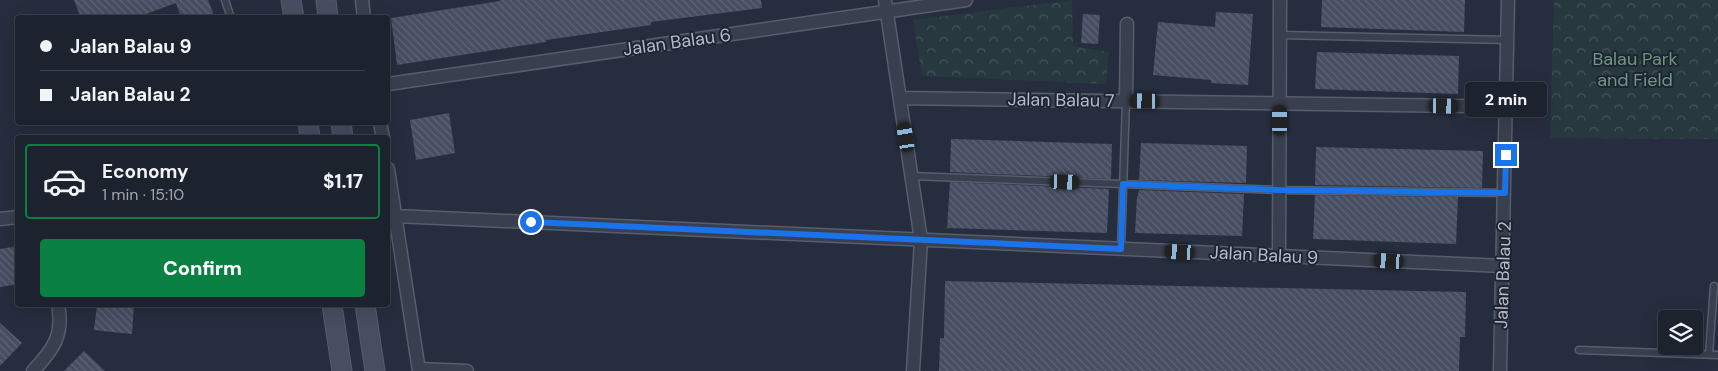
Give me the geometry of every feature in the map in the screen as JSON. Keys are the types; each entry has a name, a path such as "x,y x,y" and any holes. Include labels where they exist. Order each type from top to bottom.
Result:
{"main road":[{"path":"291,0 294,15"},
{"path":"326,0 328,15"},
{"path":"332,307 342,371"},
{"path":"365,307 375,371"}],"street":[{"path":"362,0 364,15"},
{"name":"Jalan Balau 6","path":"390,84 886,6 966,0"},
{"path":"1279,256 1280,0"},
{"name":"Jalan Balau 2","path":"1500,371 1508,0"},
{"path":"886,6 921,240 913,371"},
{"path":"1126,100 1127,24"},
{"name":"Jalan Balau 7","path":"900,98 1463,106"},
{"path":"390,182 419,370 467,371"},
{"name":"Jalan Balau 9","path":"395,216 1503,266"},
{"path":"0,220 15,218"},
{"path":"33,371 48,356 58,339 60,318 58,307"}],"lane":[{"path":"225,0 230,15"},
{"path":"362,0 367,0"},
{"path":"1280,35 1508,40"},
{"path":"1121,249 1126,100"},
{"path":"911,176 1279,190 1505,193"},
{"path":"1709,354 1714,286"},
{"path":"1579,350 1718,355"}],"green space":[{"path":"1072,0 1073,46 1109,52 1106,84 922,76 913,20"},
{"name":"Balau Park and Field","path":"1554,0 1718,0 1718,139 1550,138"}],"building":[{"path":"74,0 208,0 214,15 180,15 176,3 143,15 80,15"},
{"path":"500,0 761,0 762,8 651,22 651,25 546,40 546,42 397,65 391,18"},
{"path":"1322,0 1465,0 1464,32 1321,27"},
{"path":"1216,12 1253,14 1248,85 1211,83 1211,80 1153,75 1158,22 1215,27"},
{"path":"1083,14 1100,15 1098,44 1081,43"},
{"path":"1317,52 1459,56 1458,94 1315,89"},
{"path":"449,113 455,153 416,160 410,120"},
{"path":"951,139 1112,144 1111,179 950,172"},
{"path":"1141,143 1247,146 1246,183 1139,180"},
{"path":"1316,147 1483,151 1482,188 1315,185"},
{"path":"950,182 1109,189 1107,233 947,228"},
{"path":"1139,190 1244,194 1242,236 1135,233"},
{"path":"1315,195 1458,197 1456,244 1313,239"},
{"path":"15,246 15,284 0,287 0,249"},
{"path":"945,281 1466,292 1465,337 1460,337 1459,371 939,371 940,338 944,338"},
{"path":"97,307 134,307 132,334 94,330"},
{"path":"0,323 22,343 0,366"},
{"path":"84,351 105,371 64,371"}],"route":[{"path":"531,222 1121,249 1123,184 1279,190 1505,193 1506,155"}]}
